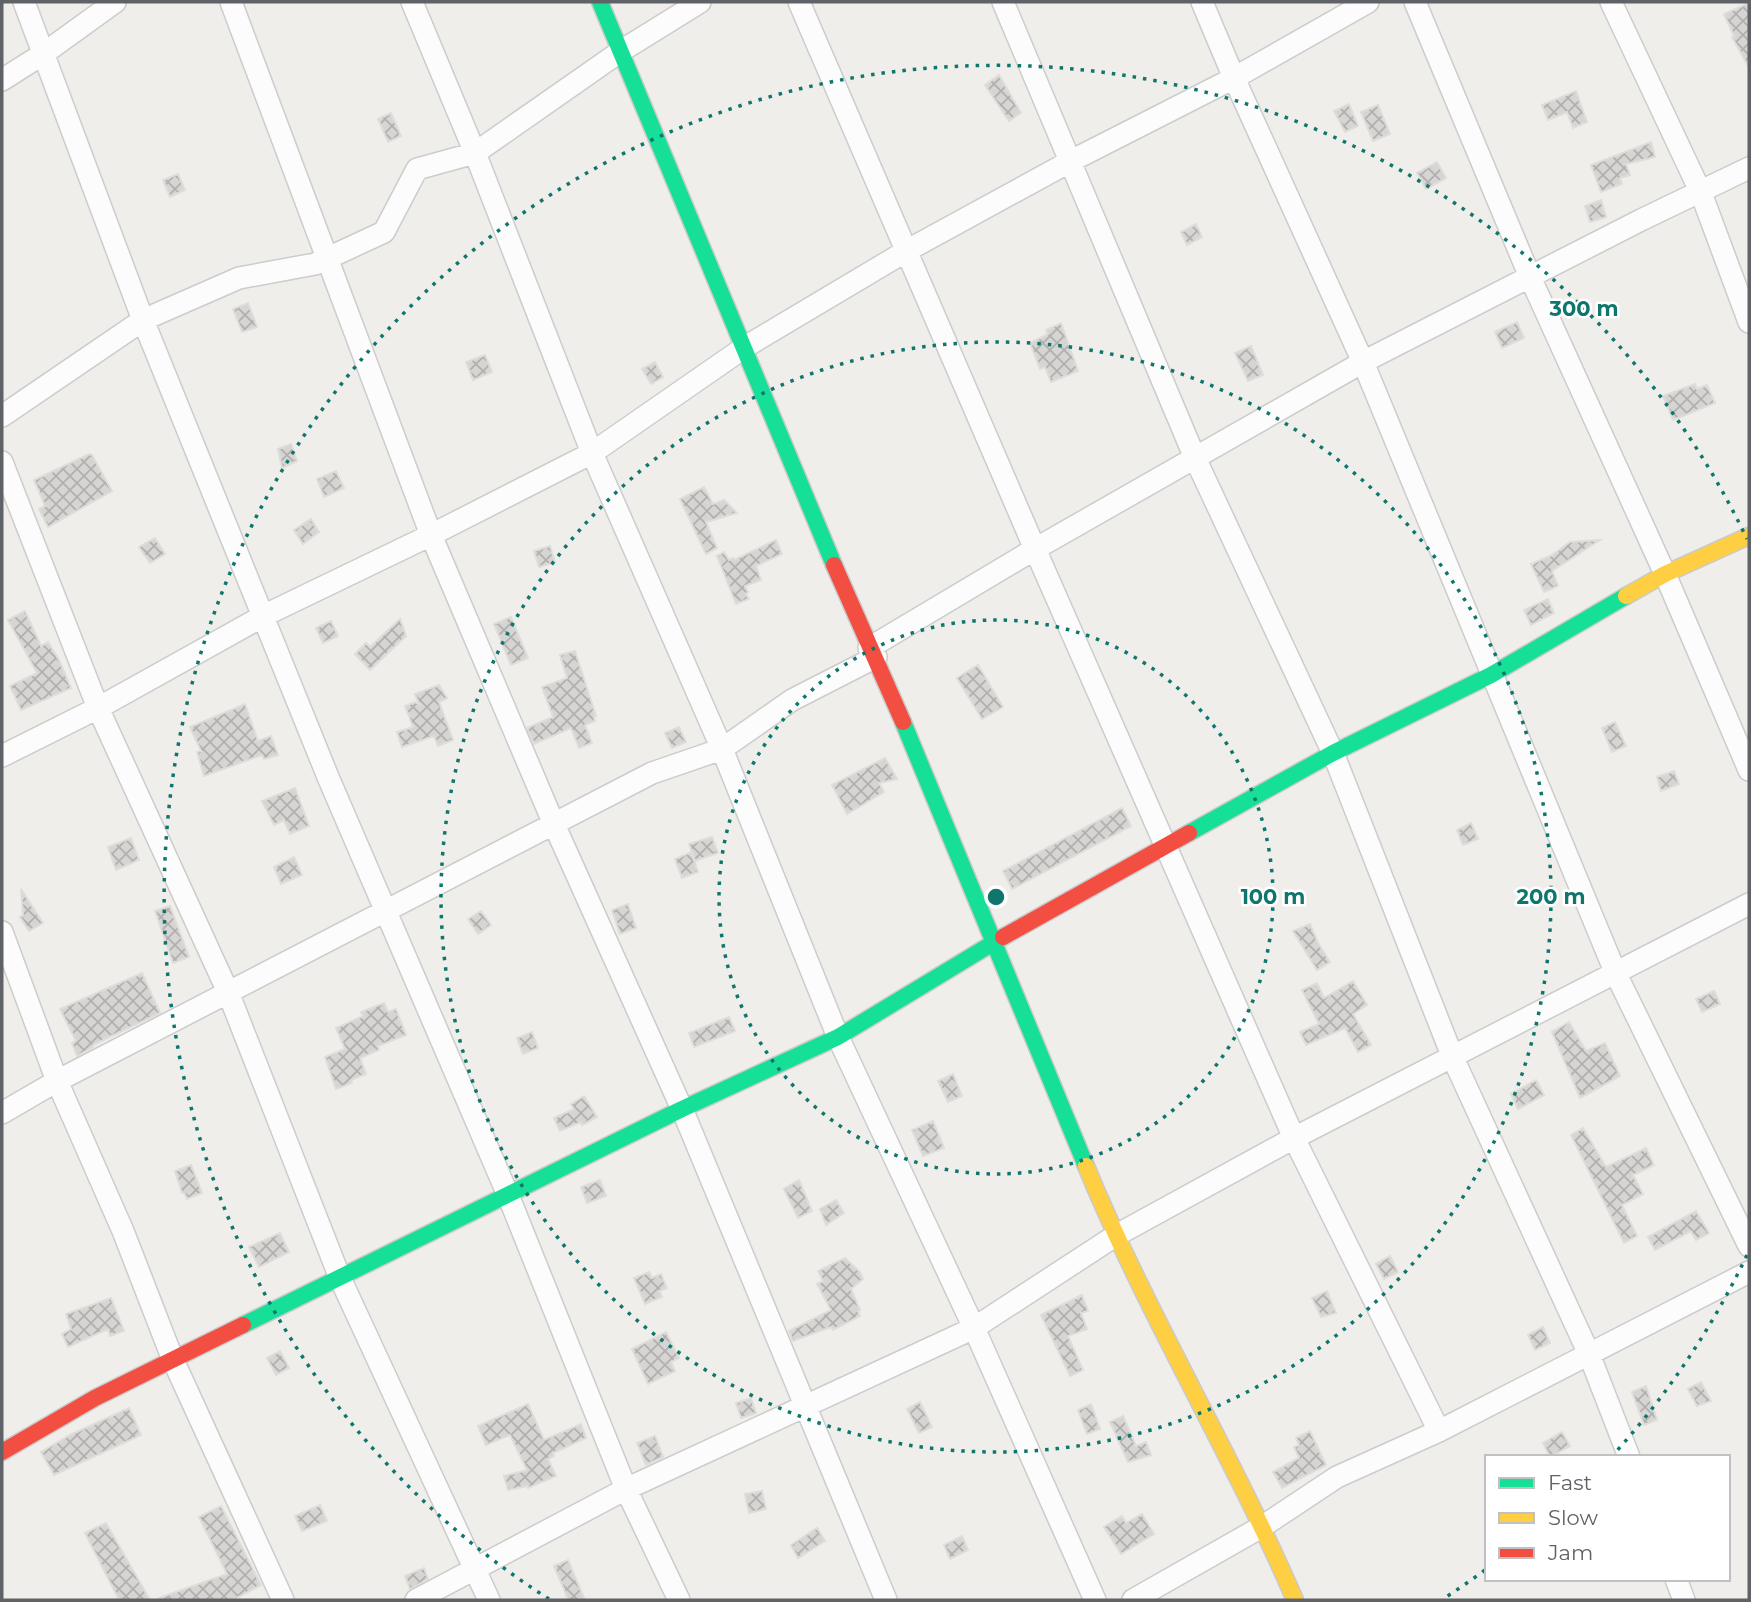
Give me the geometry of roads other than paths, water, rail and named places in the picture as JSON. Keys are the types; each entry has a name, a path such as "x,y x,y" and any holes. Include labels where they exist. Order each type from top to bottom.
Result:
{"street":[{"path":"24,2 144,320 328,777 508,1195 626,1489 679,1600"},
{"path":"2,80 115,2"},
{"path":"231,2 431,535 554,822 682,1109 886,1600"},
{"path":"412,2 475,153 592,453 722,749 838,1037 974,1328 1095,1600"},
{"path":"600,2 995,941 1115,1236 1263,1526 1295,1600"},
{"path":"2,416 144,320 239,278 315,264 384,232 417,169 475,153 621,51 700,2"},
{"path":"799,2 1035,550 1294,1138 1439,1431"},
{"path":"1003,2 1195,458 1333,753 1453,1058 1589,1354 1628,1455"},
{"path":"1202,2 1363,362 1616,974 1749,1246"},
{"path":"2,756 98,708 263,616 592,453 745,347 908,250 1069,162 1234,78 1368,2"},
{"path":"1415,2 1530,277 1665,574 1749,770"},
{"path":"1611,2 1701,193 1749,322"},
{"path":"2,1113 57,1081 554,822 652,773 722,749 792,700 1035,550 1363,362 1749,168"},
{"path":"2,462 98,708 228,992 340,1278 489,1600"},
{"path":"2,1452 95,1398 682,1109 838,1037 995,941 1333,753 1491,675 1665,574 1749,536"},
{"path":"416,1600 626,1489 974,1328 1115,1236 1294,1138 1749,904"},
{"path":"2,932 57,1081 122,1231 173,1360 283,1600"},
{"path":"1133,1600 1263,1526 1337,1477 1439,1431 1749,1272"},
{"path":"1677,1581 1684,1600"}]}
